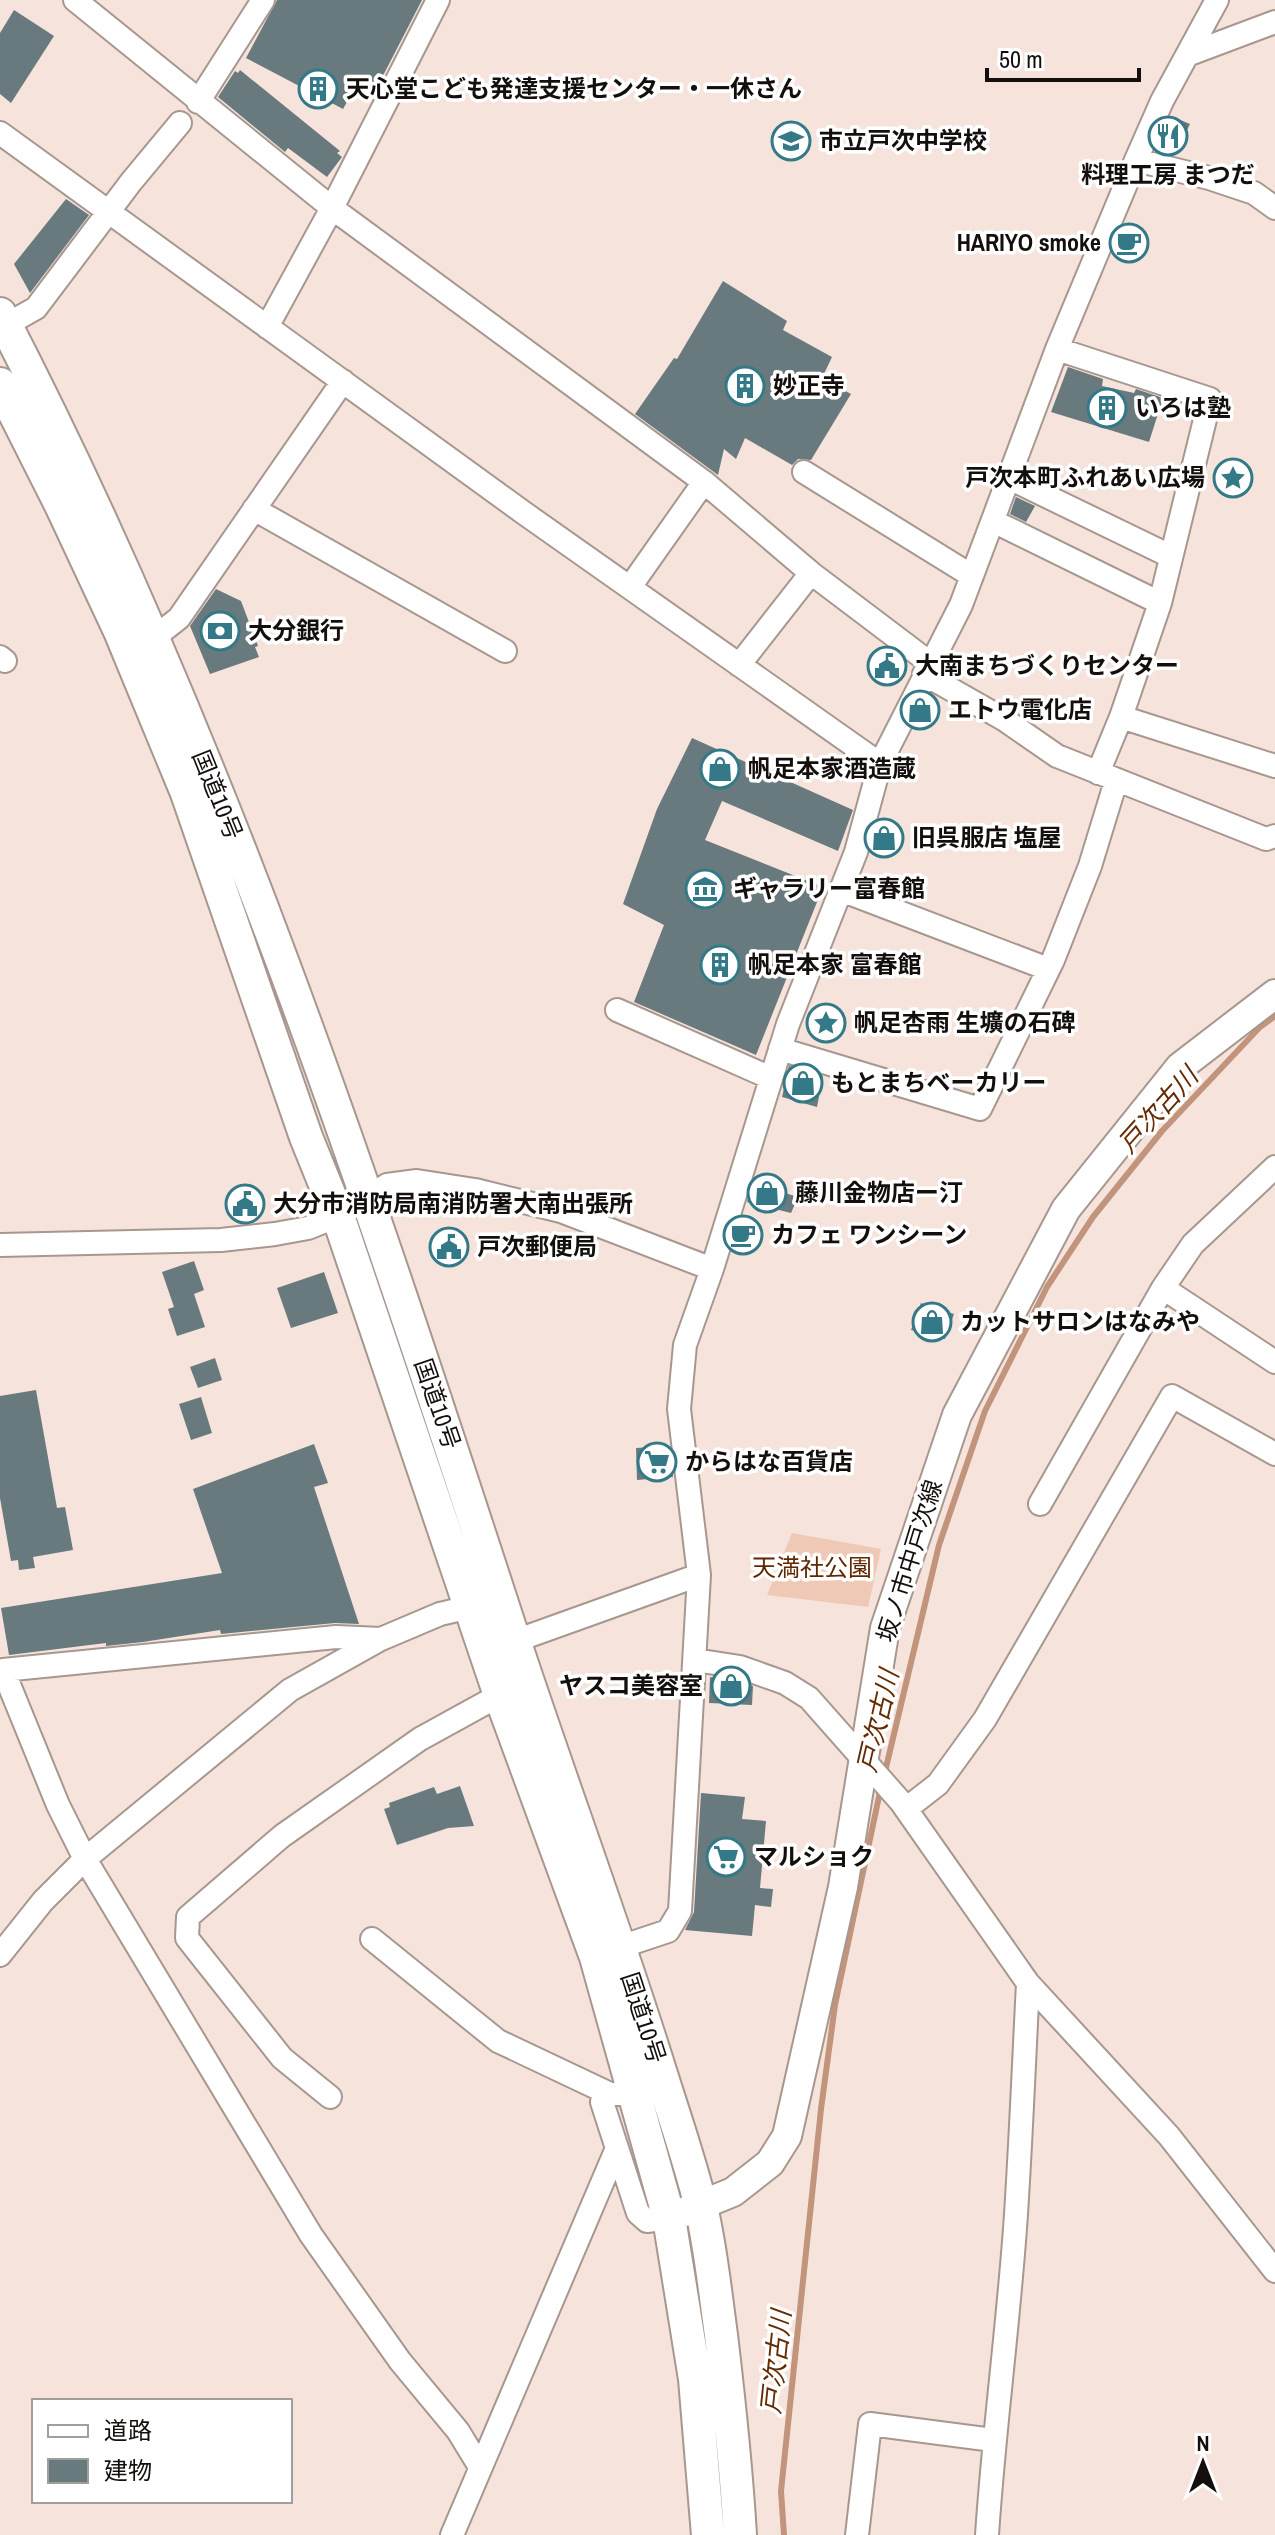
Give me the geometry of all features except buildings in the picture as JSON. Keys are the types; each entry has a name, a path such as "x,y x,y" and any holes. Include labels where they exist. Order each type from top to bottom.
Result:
{"highway":[{"name":"国道10号","path":"3,320 64,439 141,643 271,931 450,1440 515,1641 608,1952 628,2066 621,2094 669,2218 695,2379 708,2535"},
{"name":"国道10号","path":"0,384 62,507 141,643 187,793 306,1137 338,1216 500,1695 608,1952 701,2206 720,2327 740,2535"}],"main road":[{"name":"坂ノ市中戸次線","path":"669,2218 733,2192 770,2163 787,2136 870,1765 885,1628 957,1415 1066,1209 1180,1067 1275,994"}],"street":[{"path":"75,0 332,208 704,482 927,669 1057,756 1266,839 1275,836"},
{"path":"198,102 263,0"},
{"path":"267,327 332,208 438,0"},
{"path":"608,1952 668,1931 680,1911 699,1575 679,1409 685,1345 712,1269 780,1049 856,852 880,764 961,605 1057,349 1136,160 1217,0"},
{"path":"1187,55 1275,22"},
{"path":"3,320 36,308 180,123"},
{"path":"0,133 880,764"},
{"path":"1136,160 1254,193 1275,208"},
{"path":"780,1049 980,1109 1048,969 1090,866 1121,717 1160,603 1210,399 1057,349"},
{"path":"141,643 179,618 343,381"},
{"path":"804,472 972,576"},
{"path":"1009,478 1170,556"},
{"path":"630,587 704,482"},
{"path":"254,509 505,651"},
{"path":"993,521 1160,603"},
{"path":"739,665 811,573"},
{"path":"1121,717 1275,766"},
{"path":"841,890 1048,969"},
{"path":"617,1010 771,1078"},
{"path":"1040,1504 1163,1288 1193,1244 1275,1167"},
{"path":"0,1245 221,1240 308,1228 338,1216 387,1185 417,1181 475,1190 561,1211 712,1269"},
{"path":"1163,1288 1275,1362"},
{"path":"903,1805 938,1784 985,1719 1172,1396 1275,1454"},
{"path":"515,1641 699,1575"},
{"path":"0,1955 43,1901 85,1859 290,1690 381,1639 440,1614 470,1607"},
{"path":"381,1639 336,1637 2,1665 58,1805 85,1859 311,2235 400,2361 458,2431 480,2467"},
{"path":"695,1660 740,1667 785,1683 809,1698 903,1805 1028,1983 1169,2136 1275,2271"},
{"path":"330,2097 282,2058 187,1938 188,1917 282,1836 420,1739 500,1695"},
{"path":"372,1939 498,2041 621,2094"},
{"path":"987,2535 993,2440 1004,2361 1016,2212 1028,1983"},
{"path":"621,2094 602,2102 638,2213 647,2221 669,2218"},
{"path":"462,2529 480,2467 617,2148"},
{"path":"857,2535 870,2424 993,2440"}],"green space":[{"name":"天満社公園","path":"792,1533 881,1549 868,1607 767,1595"}],"waterway":[{"name":"戸次古川","path":"884,1776 939,1545 985,1411 1047,1287 1093,1217 1162,1131 1260,1027 1275,1016"},
{"name":"戸次古川","path":"784,2535 781,2491 821,2109 835,2005 881,1787"}],"place":[{"name":"天心堂こども発達支援センター・一休さん","path":"318,89"},
{"name":"料理工房 まつだ","path":"1168,136"},
{"name":"市立戸次中学校","path":"791,141"},
{"name":"HARIYO smoke","path":"1129,243"},
{"name":"妙正寺","path":"745,386"},
{"name":"いろは塾","path":"1107,408"},
{"name":"戸次本町ふれあい広場","path":"1233,478"},
{"name":"大分銀行","path":"220,631"},
{"name":"大南まちづくりセンター","path":"887,666"},
{"name":"エトウ電化店","path":"920,710"},
{"name":"帆足本家酒造蔵","path":"720,769"},
{"name":"旧呉服店 塩屋","path":"884,838"},
{"name":"ギャラリー富春館","path":"705,889"},
{"name":"帆足本家 富春館","path":"720,965"},
{"name":"帆足杏雨 生壙の石碑","path":"826,1023"},
{"name":"もとまちベーカリー","path":"803,1083"},
{"name":"藤川金物店ー汀","path":"767,1193"},
{"name":"大分市消防局南消防署大南出張所","path":"245,1204"},
{"name":"カフェ ワンシーン","path":"743,1235"},
{"name":"戸次郵便局","path":"449,1247"},
{"name":"カットサロンはなみや","path":"932,1322"},
{"name":"からはな百貨店","path":"657,1462"},
{"name":"ヤスコ美容室","path":"731,1686"},
{"name":"マルショク","path":"726,1857"}]}
